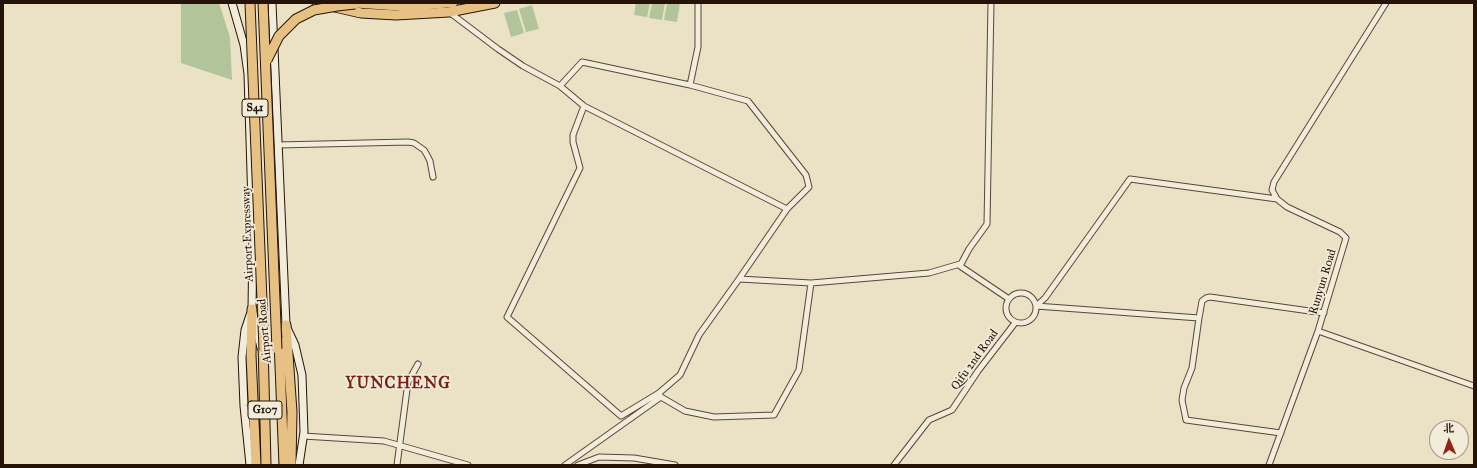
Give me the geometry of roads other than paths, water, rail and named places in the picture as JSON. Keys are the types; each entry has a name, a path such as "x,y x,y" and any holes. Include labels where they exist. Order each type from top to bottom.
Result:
{"highway":[{"name":"Airport Road","path":"246,3 255,84 280,358 283,465"},
{"name":"Airport Expressway","path":"250,3 269,465"},
{"name":"Airport Road","path":"256,3 264,71 265,198 262,354 266,465"},
{"name":"Airport Expressway","path":"263,3 283,465"},
{"path":"321,3 346,10 373,14 415,14 449,12 494,3"},
{"path":"264,71 269,55 276,41 296,19 321,8 352,4"},
{"path":"252,309 251,355 256,465"},
{"path":"286,325 292,412 291,465"}],"main road":[{"path":"232,3 244,45 248,86 253,238 252,309 262,354"},
{"path":"272,3 286,325 280,358"},
{"path":"352,4 394,7 454,3"},
{"path":"248,86 256,80 266,80 276,83"},
{"path":"274,292 300,361 302,375 303,436 299,465"},
{"path":"250,465 244,406 242,345 252,309"}],"street":[{"path":"690,85 698,47 698,3"},
{"path":"739,279 811,283 929,273 960,264 987,224 991,3"},
{"path":"1276,199 1272,190 1274,182 1386,3"},
{"path":"449,12 523,66 560,86 584,106 787,209"},
{"path":"560,86 582,62 690,85 748,101 806,175 809,187 787,209 699,335 680,375 660,395 565,465"},
{"path":"584,106 573,135 573,142 580,168 507,317 621,416 660,395"},
{"path":"278,145 414,143 427,155 430,161 433,178"},
{"path":"1036,306 1044,298 1130,180 1276,199"},
{"name":"Runyun Road","path":"1269,465 1318,331 1346,238 1340,232 1287,207 1276,199"},
{"path":"960,264 960,266 1009,299"},
{"path":"660,395 685,412 714,417 774,415 799,370 811,283"},
{"path":"1023,293 1031,297 1036,306 1036,311 1032,319 1024,323 1015,322 1009,318 1006,312 1006,304 1015,294 1023,293"},
{"path":"1281,433 1186,420 1182,400 1184,388 1192,368 1202,301 1210,297 1324,313"},
{"path":"1036,306 1199,318"},
{"name":"Qifu 2nd Road","path":"894,465 929,420 952,410 978,371 1015,322"},
{"path":"1318,331 1474,386"},
{"path":"397,465 408,382 418,364"},
{"path":"303,436 384,441 468,465"},
{"path":"578,465 598,457 634,458 675,465"}],"district":[{"name":"YUNCHENG","path":"398,384"}]}
